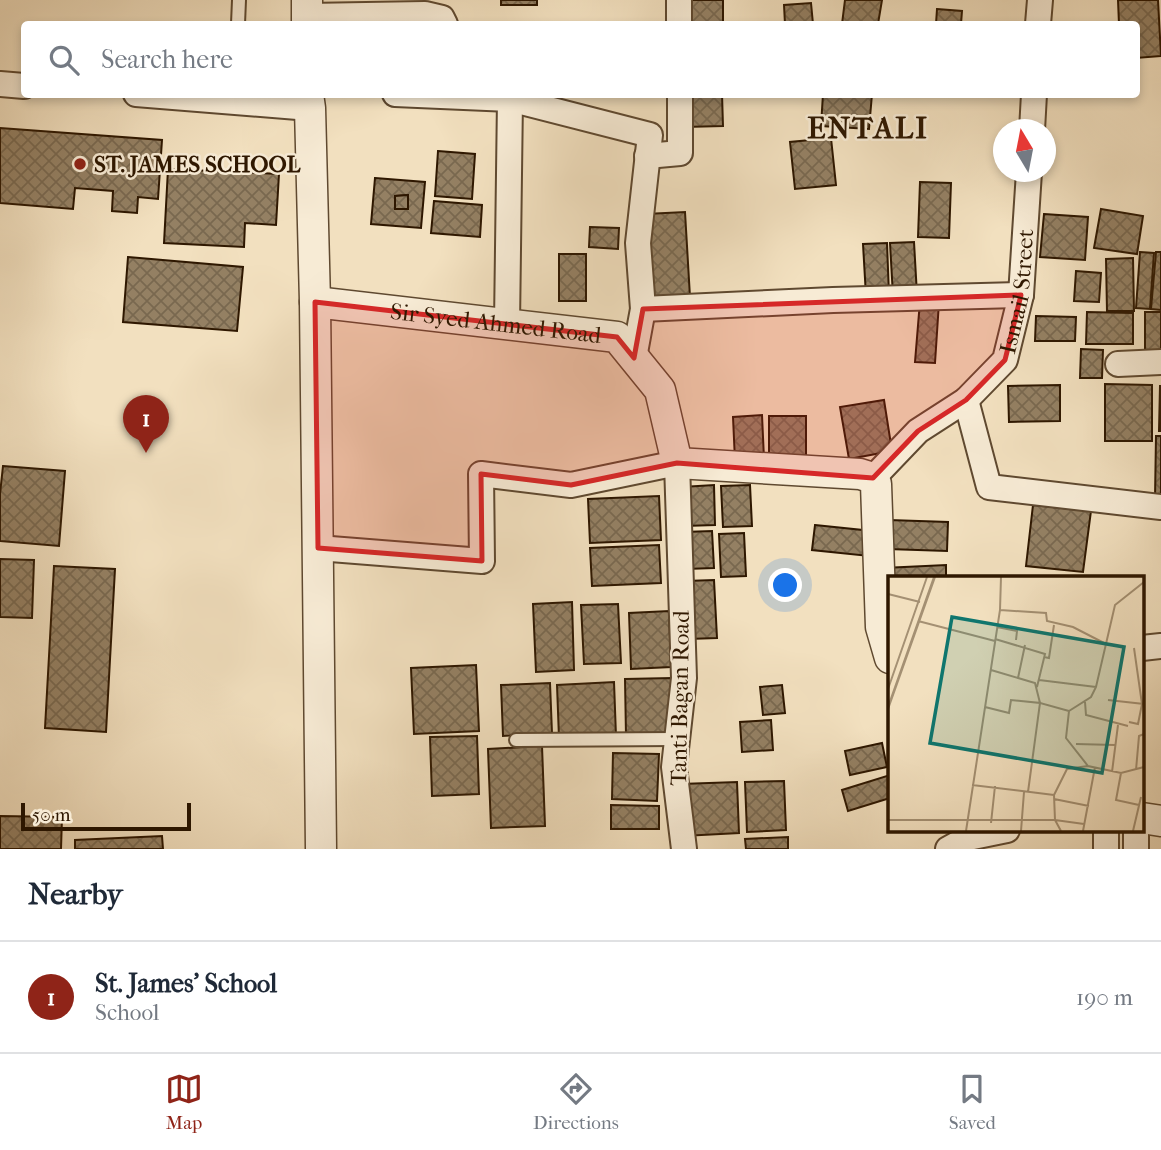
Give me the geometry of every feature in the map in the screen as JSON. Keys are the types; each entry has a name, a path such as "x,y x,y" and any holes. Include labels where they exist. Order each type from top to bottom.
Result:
{"street":[{"path":"679,0 679,21"},
{"path":"1038,21 1040,0"},
{"path":"307,14 425,14 442,18 444,21"},
{"path":"0,84 21,86"},
{"path":"235,98 309,101 315,302 321,849"},
{"path":"487,98 510,99 650,135 638,243 643,309 634,358"},
{"path":"647,156 680,153 680,98"},
{"path":"1033,119 1034,98"},
{"path":"507,324 510,99"},
{"name":"Ismail Street","path":"873,478 918,431 966,400 1005,359 1021,295 1028,182"},
{"path":"643,309 1021,295"},
{"name":"Sir Syed Ahmed Road","path":"315,302 617,337 660,390 677,463"},
{"path":"1118,363 1161,362"},
{"path":"966,400 989,487 1161,507"},
{"path":"318,548 482,561 481,474 571,485 677,463 860,474 873,478 876,484 881,627 888,651"},
{"name":"Tanti Bagan Road","path":"677,463 684,678 674,767 684,849"},
{"path":"948,849 968,838 997,832"}],"lane":[{"path":"238,21 239,0"},
{"path":"516,740 677,739"}],"highlighted area":[{"path":"1021,295 1005,360 966,400 918,431 873,478 677,463 571,485 481,474 482,561 318,548 315,302 617,337 634,358 643,309"}],"building":[{"path":"501,0 537,0 537,5 501,5"},
{"path":"686,0 723,0 723,21 686,21"},
{"path":"845,0 882,0 878,21 842,21"},
{"path":"1118,0 1158,0 1161,56 1140,58 1140,21 1119,21"},
{"path":"811,3 813,21 785,21 784,5"},
{"path":"937,9 962,11 961,21 936,21"},
{"path":"684,98 722,98 723,126 684,127"},
{"path":"823,98 872,98 869,129 821,126"},
{"name":"ST. JAMES SCHOOL","path":"0,128 162,140 158,199 138,197 137,213 112,211 113,191 75,188 73,209 0,203"},
{"path":"831,138 836,185 795,189 790,142"},
{"path":"438,151 475,154 472,199 435,196"},
{"path":"168,169 279,174 276,225 245,223 244,247 164,243"},
{"path":"375,178 425,182 421,228 371,224","holes":["408,195 408,209 395,209 395,196"]},
{"path":"920,182 951,183 949,238 918,237"},
{"path":"408,195 408,209 395,209 395,196"},
{"path":"434,201 482,205 480,237 431,233"},
{"path":"1101,209 1143,216 1137,254 1094,248"},
{"path":"685,212 690,297 651,299 646,214"},
{"path":"1044,214 1088,217 1085,260 1040,257"},
{"path":"590,227 619,228 618,249 589,247"},
{"path":"914,242 917,295 893,296 890,243"},
{"path":"887,243 889,295 866,296 863,244"},
{"path":"1140,252 1154,253 1150,309 1136,308"},
{"path":"1156,252 1161,252 1161,310 1151,309"},
{"path":"559,254 586,254 586,301 559,301"},
{"path":"128,257 243,267 237,331 123,322"},
{"path":"1133,258 1134,311 1107,311 1106,259"},
{"path":"1076,271 1101,273 1099,302 1074,301"},
{"path":"920,301 939,302 935,363 915,362"},
{"path":"1087,312 1133,313 1133,344 1086,344"},
{"path":"1145,312 1161,312 1161,350 1145,350"},
{"path":"1036,316 1076,317 1075,341 1035,341"},
{"path":"1081,349 1103,350 1102,378 1080,378"},
{"path":"1105,384 1152,385 1152,441 1105,441"},
{"path":"1060,385 1060,421 1009,422 1008,386"},
{"path":"1160,386 1161,431 1159,431"},
{"path":"884,400 892,451 849,459 840,407"},
{"path":"762,415 764,459 735,461 733,417"},
{"path":"769,416 806,416 806,460 769,459"},
{"path":"1156,436 1161,436 1161,499 1155,499"},
{"path":"3,466 65,471 59,546 0,541"},
{"path":"714,485 715,525 684,526 682,487"},
{"path":"750,485 752,526 723,527 721,486"},
{"path":"659,496 661,540 590,543 588,499"},
{"path":"1033,505 1091,511 1083,572 1026,566"},
{"path":"889,520 948,522 947,551 888,549"},
{"path":"815,525 872,531 869,556 812,550"},
{"path":"712,531 714,568 686,569 684,532"},
{"path":"744,533 746,576 721,577 719,534"},
{"path":"659,545 661,583 592,586 590,548"},
{"path":"0,559 34,560 32,618 0,617"},
{"path":"946,565 946,576 889,576 884,568"},
{"path":"54,566 115,569 106,732 45,728"},
{"path":"714,580 717,638 688,639 686,581"},
{"path":"572,602 574,670 536,672 533,604"},
{"path":"618,604 621,663 584,664 581,605"},
{"path":"669,611 671,667 631,669 629,613"},
{"path":"476,665 479,731 414,734 411,668"},
{"path":"672,678 673,735 626,736 625,679"},
{"path":"614,682 616,736 559,738 557,685"},
{"path":"550,683 552,733 503,736 501,685"},
{"path":"782,685 785,713 763,715 760,687"},
{"path":"771,720 773,750 742,752 740,722"},
{"path":"477,736 479,794 432,796 430,737"},
{"path":"882,743 887,767 850,775 845,751"},
{"path":"542,746 545,826 491,828 488,749"},
{"path":"613,753 659,754 657,801 612,799"},
{"path":"888,776 888,799 848,811 842,790"},
{"path":"784,781 786,830 747,832 745,782"},
{"path":"737,782 739,833 683,836 681,784"},
{"path":"611,805 659,806 659,829 611,829"},
{"path":"0,816 62,817 61,849 0,849"},
{"path":"162,836 163,849 75,849 75,840"},
{"path":"788,837 788,849 746,849 745,839"}],"place":[{"name":"ST. JAMES SCHOOL","path":"80,164"},
{"name":"St. James' School","path":"146,453"}],"district":[{"name":"ENTALI","path":"868,128"}]}
